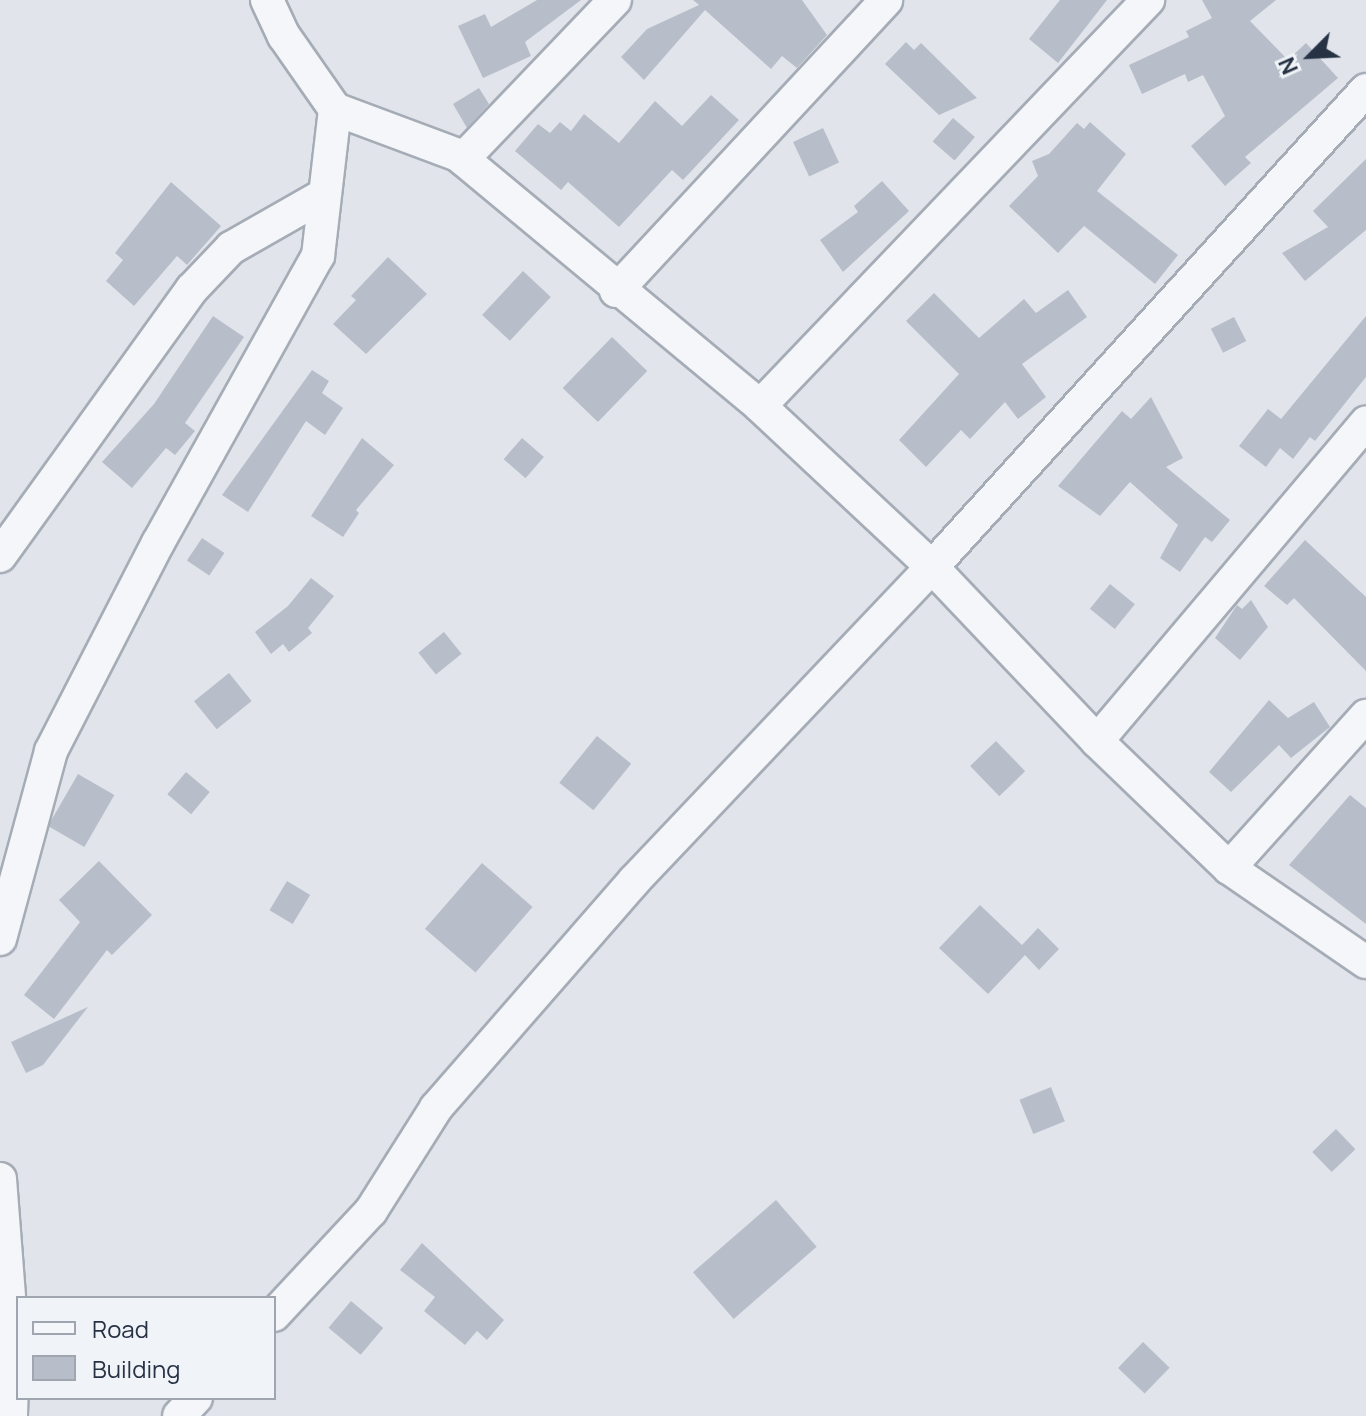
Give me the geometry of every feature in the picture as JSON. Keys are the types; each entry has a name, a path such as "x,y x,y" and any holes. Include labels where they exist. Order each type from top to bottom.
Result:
{"street":[{"path":"267,0 284,36 335,109 463,159 616,291 760,406 932,567 1097,741 1229,868 1366,962"},
{"path":"463,159 615,0"},
{"path":"616,291 886,0"},
{"path":"760,406 1148,0"},
{"path":"276,1313 371,1211 436,1108 634,881 932,567 1366,90"},
{"path":"0,939 51,751 158,543 318,256 335,109"},
{"path":"0,556 192,289 231,248 324,195"},
{"path":"1097,741 1366,423"},
{"path":"1229,868 1366,716"},
{"path":"0,1179 13,1348 11,1416"},
{"path":"179,1416 194,1400"}],"building":[{"path":"537,0 581,0 525,42 531,56 483,78 458,26 485,14 491,27"},
{"path":"693,0 802,0 827,35 797,68 782,56 771,69 705,10 644,80 621,57 647,29 699,5"},
{"path":"1060,0 1107,0 1058,63 1029,39"},
{"path":"1202,0 1276,0 1250,21 1288,60 1306,43 1338,78 1245,157 1251,163 1225,186 1191,146 1225,116 1203,75 1188,82 1185,74 1142,94 1129,65 1189,37 1186,31 1212,18"},
{"path":"906,42 914,50 921,43 977,98 939,115 885,64"},
{"path":"479,88 489,104 467,128 453,104"},
{"path":"711,95 739,120 683,180 672,170 619,227 568,182 561,190 515,151 538,124 550,133 560,122 571,131 584,114 619,143 655,101 682,126"},
{"path":"953,118 975,137 955,160 933,141"},
{"path":"1090,122 1126,154 1097,191 1178,255 1155,284 1084,226 1058,253 1009,206 1038,176 1032,161 1049,154 1077,123 1084,129"},
{"path":"823,128 839,162 809,176 793,142"},
{"path":"1366,159 1366,230 1305,281 1282,253 1328,227 1313,211"},
{"path":"882,181 909,211 843,272 820,240 858,212 854,206"},
{"path":"171,182 221,226 187,265 177,256 134,306 106,281 123,260 115,253"},
{"path":"388,257 427,294 366,354 333,324 356,300 351,296"},
{"path":"523,271 551,297 510,341 482,315"},
{"path":"1068,290 1087,317 1022,364 1046,397 1018,419 1005,402 970,439 961,430 926,467 899,440 959,374 906,321 934,293 979,338 1024,299 1036,313"},
{"path":"213,316 244,337 185,423 195,431 175,455 166,448 132,488 102,462 154,404"},
{"path":"1366,316 1366,377 1315,441 1310,437 1293,459 1280,448 1266,467 1239,446 1268,409 1281,419"},
{"path":"1234,317 1246,341 1223,353 1211,329"},
{"path":"612,337 647,371 598,422 563,388"},
{"path":"312,370 329,381 322,393 343,408 325,435 306,421 248,512 222,495"},
{"path":"1151,397 1183,458 1166,467 1230,520 1212,542 1205,537 1180,572 1160,558 1178,525 1130,482 1100,516 1058,486 1122,411 1131,419"},
{"path":"362,438 394,465 356,510 359,513 343,537 311,516"},
{"path":"522,438 544,457 526,478 504,459"},
{"path":"202,538 224,553 209,575 187,560"},
{"path":"1305,540 1366,597 1366,671 1294,598 1287,605 1264,586"},
{"path":"311,578 334,596 308,628 312,633 289,652 283,644 271,654 255,632 288,606"},
{"path":"1110,584 1135,604 1115,629 1090,609"},
{"path":"1251,600 1268,627 1240,660 1215,638 1237,605 1242,609"},
{"path":"444,632 462,654 436,675 418,653"},
{"path":"229,673 252,701 217,729 194,701"},
{"path":"1269,700 1288,718 1314,702 1330,727 1291,758 1279,745 1231,792 1209,772"},
{"path":"597,736 631,764 593,810 559,783"},
{"path":"996,741 1025,771 999,796 970,766"},
{"path":"186,772 210,792 191,814 167,794"},
{"path":"78,774 114,795 84,847 48,826"},
{"path":"1350,795 1366,808 1366,924 1289,865"},
{"path":"99,861 152,915 112,955 107,950 54,1019 24,995 80,922 59,900"},
{"path":"482,863 533,907 475,973 425,929"},
{"path":"287,881 310,895 293,924 269,910"},
{"path":"980,905 1022,945 1038,928 1059,949 1039,970 1025,955 988,994 939,948"},
{"path":"88,1007 43,1065 26,1073 11,1042"},
{"path":"1051,1087 1065,1121 1033,1134 1019,1100"},
{"path":"1336,1129 1355,1149 1332,1172 1312,1152"},
{"path":"776,1200 817,1247 734,1319 693,1272"},
{"path":"422,1243 504,1320 487,1340 477,1331 465,1345 424,1311 435,1297 400,1270"},
{"path":"351,1301 383,1328 361,1355 329,1328"},
{"path":"1143,1342 1170,1368 1145,1394 1118,1368"}]}
